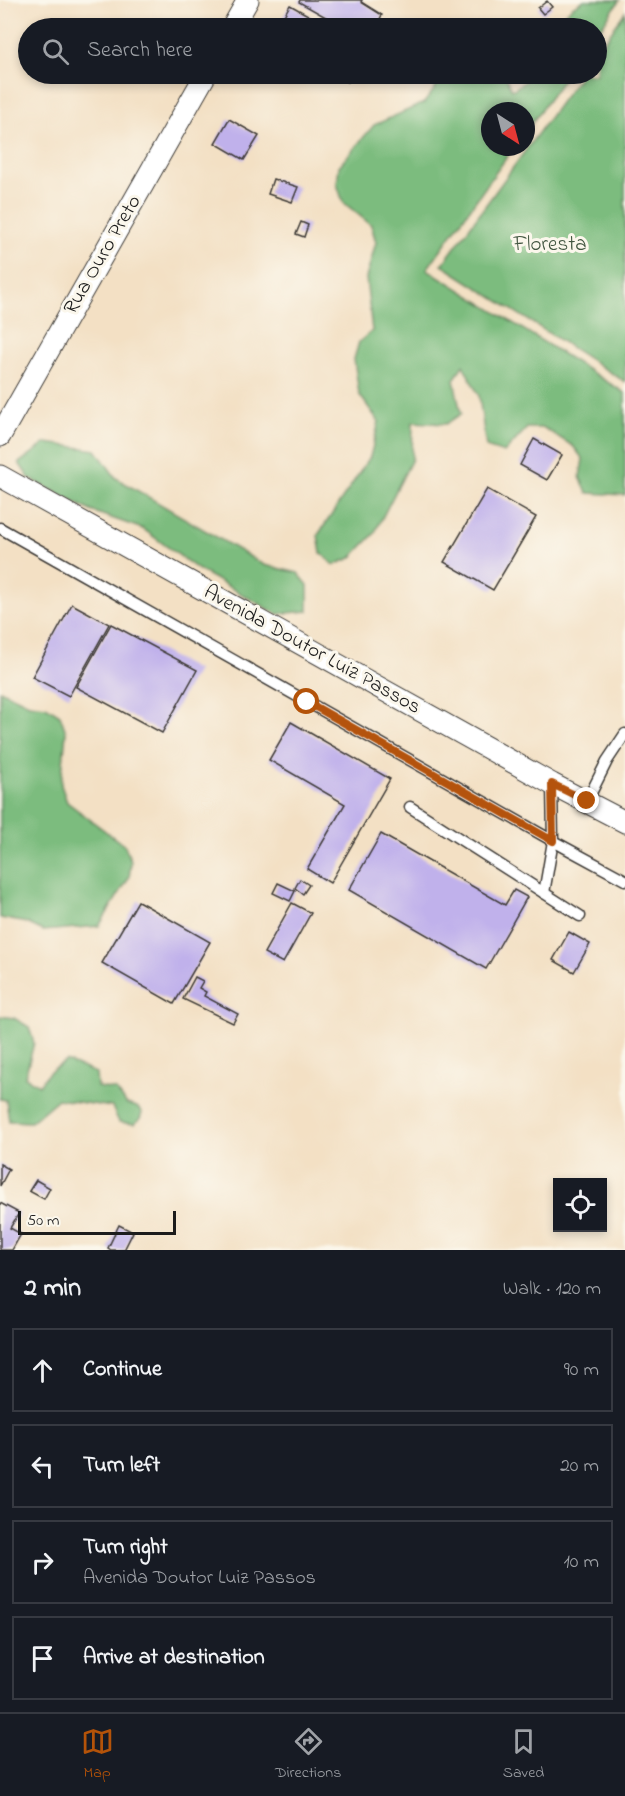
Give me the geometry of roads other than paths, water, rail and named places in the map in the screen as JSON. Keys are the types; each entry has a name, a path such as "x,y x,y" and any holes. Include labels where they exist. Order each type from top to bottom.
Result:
{"street":[{"path":"238,18 248,0"},
{"name":"Rua Ouro Preto","path":"0,436 200,84"},
{"name":"Avenida Doutor Luiz Passos","path":"0,476 552,784 625,822"}],"lane":[{"path":"0,528 625,880"},
{"path":"587,801 607,761 621,747 625,734"},
{"path":"544,893 553,841 552,784"},
{"path":"410,807 580,916"}],"park label":[{"name":"Floresta","path":"550,245"}]}
